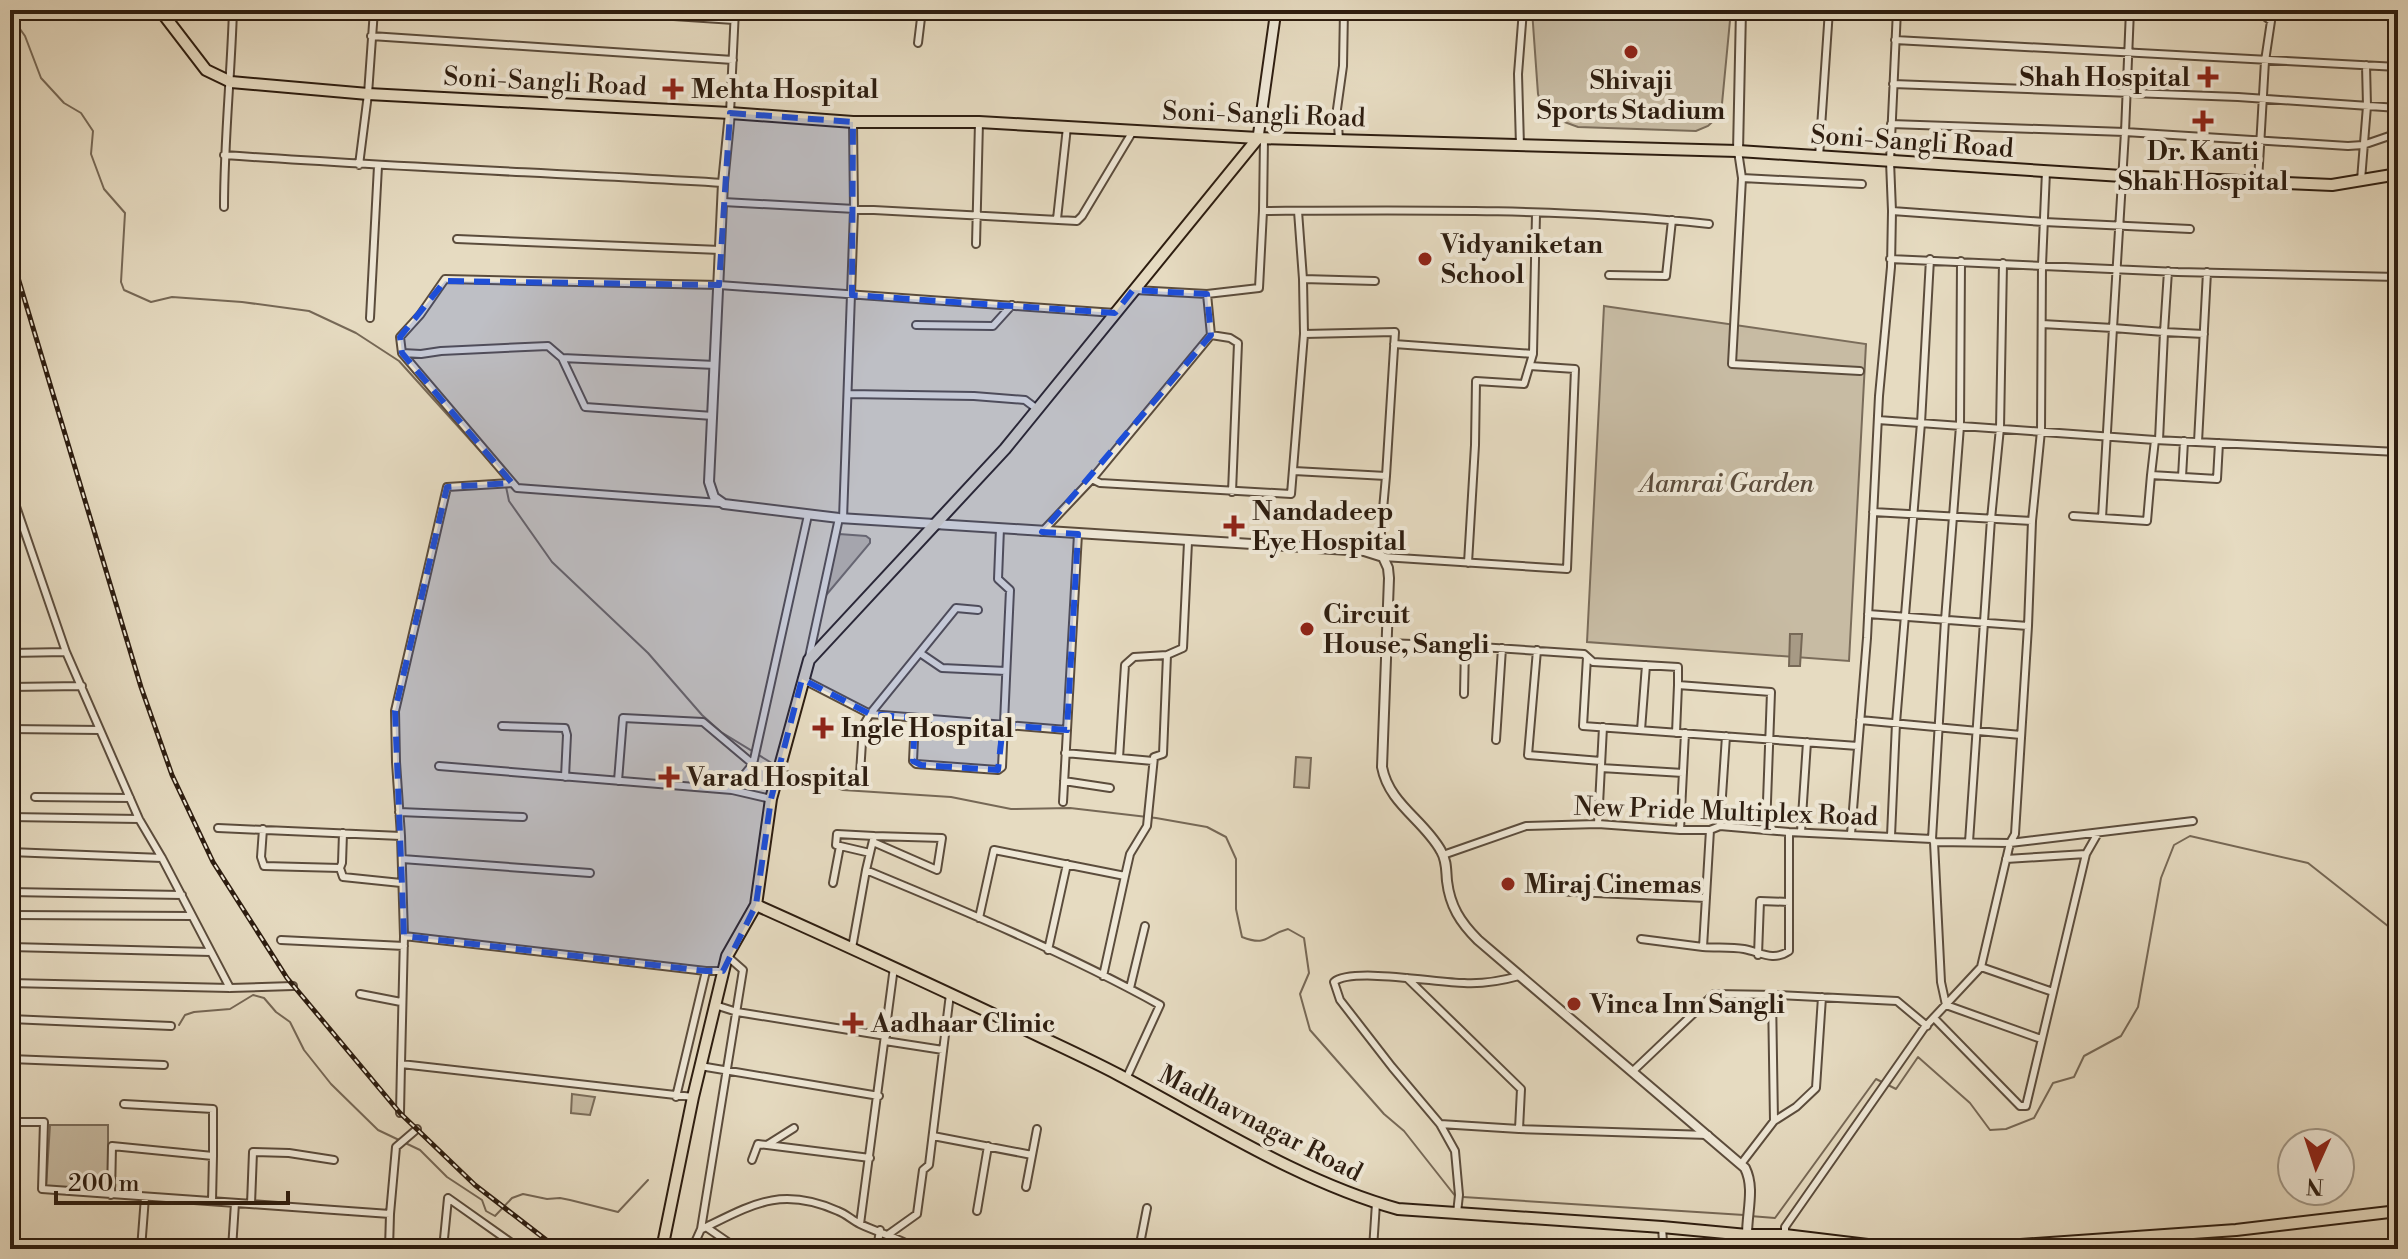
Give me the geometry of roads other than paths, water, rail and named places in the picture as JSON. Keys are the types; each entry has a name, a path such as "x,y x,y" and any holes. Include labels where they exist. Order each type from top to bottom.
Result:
{"main road":[{"name":"Soni-Sangli Road","path":"160,10 206,70 231,82 368,94 853,122 979,122 1261,138 1738,151 2122,176 2332,185 2398,174"},
{"path":"662,1249 723,971 727,956 756,905 771,799 809,660 1005,449 1261,138 1276,10"},
{"name":"Madhavnagar Road","path":"756,905 894,967 1126,1079 1188,1114 1342,1191 1376,1203 1398,1209 1747,1235 1782,1234 1854,1246 1901,1249"},
{"path":"1964,1249 2236,1230 2398,1211"}],"street":[{"path":"224,207 233,10"},
{"path":"359,165 374,10"},
{"path":"583,10 734,20"},
{"path":"724,504 714,497 709,482 723,183 735,10"},
{"path":"918,43 922,10"},
{"path":"1339,140 1337,109 1343,66 1344,10"},
{"path":"1520,146 1518,74 1523,10"},
{"path":"1741,10 1738,151 1742,178 1732,364 1860,371"},
{"path":"1819,157 1829,10"},
{"path":"1851,834 1890,259 1891,124 1897,10"},
{"path":"2102,518 2130,10"},
{"path":"2257,10 2271,21 2265,61 2258,181"},
{"path":"371,36 733,60"},
{"path":"1895,40 2398,67"},
{"path":"2361,180 2367,106 2366,65"},
{"path":"1893,84 2127,92 2398,108"},
{"path":"809,660 841,518 852,295 853,122"},
{"path":"976,244 979,122"},
{"path":"1891,124 2125,132 2363,145 2398,133"},
{"path":"1057,219 1067,127"},
{"path":"723,202 1077,221 1133,131"},
{"path":"1133,290 1207,294 1259,288 1263,211 1261,138"},
{"path":"224,155 359,165 723,183"},
{"path":"370,318 378,166"},
{"path":"1768,1249 1782,1234 1927,1026 1981,967 2010,843 2015,834 2032,521 2041,431 2046,171"},
{"path":"1742,178 1862,184"},
{"path":"1263,211 1536,214 1709,224"},
{"path":"1092,479 1100,483 1291,494 1304,334 1298,211"},
{"path":"1892,211 2190,229"},
{"path":"1468,563 1476,381 1524,384 1533,354 1536,214"},
{"path":"1609,275 1666,276 1672,220"},
{"path":"457,239 720,250"},
{"path":"1890,259 2398,277"},
{"path":"1891,836 1896,723 1921,423 1930,259"},
{"path":"1946,1005 1941,982 1933,841 1938,727 1960,426 1961,261"},
{"path":"1969,842 2000,428 2003,263"},
{"path":"2073,516 2147,521 2157,440 2168,271"},
{"path":"2198,442 2207,272"},
{"path":"1115,313 719,285 445,279 400,337 402,353 517,488 724,504 841,518 1364,551 1381,556 1567,569 1575,369 1530,366"},
{"path":"1303,279 1375,281"},
{"path":"1042,532 1092,479 1211,335 1207,294"},
{"path":"916,325 993,326 1012,305"},
{"path":"2042,324 2204,334"},
{"path":"1304,334 1395,332 1381,556 1388,568 1389,578 1384,780 1443,855 1453,909 1464,927 1741,1164 1751,1179 1752,1188 1747,1235"},
{"path":"1211,335 1230,338 1238,343 1232,492"},
{"path":"1394,344 1533,354"},
{"path":"402,353 548,346 562,358 585,407 713,416"},
{"path":"562,358 715,365"},
{"path":"848,394 1025,400 1037,409"},
{"path":"1878,420 2157,440 2398,452"},
{"path":"2182,477 2184,441"},
{"path":"2151,475 2217,479 2219,443"},
{"path":"1294,471 1386,476"},
{"path":"400,1113 404,936 395,711 447,487 512,483"},
{"path":"10,489 66,652 139,819 230,988"},
{"path":"1873,512 2032,521"},
{"path":"732,790 753,764 808,515"},
{"path":"915,718 913,761 921,765 998,770 1002,767 1010,590 998,579 1000,528"},
{"path":"1063,802 1078,534"},
{"path":"1119,758 1125,665 1134,657 1167,655 1183,648 1188,542"},
{"path":"860,774 863,726 870,714 956,608 978,610"},
{"path":"1868,614 2028,626"},
{"path":"1386,643 1537,650 1584,654 1593,662 1678,667 1676,733"},
{"path":"1464,694 1465,646"},
{"path":"1496,740 1502,648"},
{"path":"1537,650 1528,755 1683,773"},
{"path":"10,653 66,652"},
{"path":"920,653 942,668 1006,671"},
{"path":"1103,976 1130,854 1147,826 1154,757 1163,754 1167,655"},
{"path":"1587,657 1583,726 1858,746"},
{"path":"1641,730 1646,665"},
{"path":"802,679 870,714 1067,730"},
{"path":"1678,685 1771,692 1766,829"},
{"path":"10,687 82,686"},
{"path":"618,781 623,718 703,722 753,764"},
{"path":"1860,720 2021,735"},
{"path":"502,726 565,728 565,777"},
{"path":"1598,824 1603,727"},
{"path":"10,729 100,730"},
{"path":"1680,830 1685,733"},
{"path":"1720,826 1726,736"},
{"path":"1801,832 1807,742"},
{"path":"1065,753 1153,761"},
{"path":"439,766 732,790 771,799"},
{"path":"1064,781 1110,788"},
{"path":"35,797 130,798"},
{"path":"399,812 523,817"},
{"path":"10,817 139,819"},
{"name":"New Pride Multiplex Road","path":"1443,855 1526,826 1598,824 1680,830 1710,830 1720,826 1933,841 2010,843 2193,821"},
{"path":"218,828 401,836"},
{"path":"263,829 261,857 264,866 340,868"},
{"path":"1703,947 1710,830"},
{"path":"1641,939 1746,949 1758,955 1781,956 1789,951 1789,832"},
{"path":"1934,1018 2020,1106 2026,1106 2086,854 2099,832"},
{"path":"343,833 340,868 343,877 401,883"},
{"path":"870,853 836,845 837,834 874,839 942,838 937,870 874,839"},
{"path":"852,948 874,839"},
{"path":"833,883 840,846"},
{"path":"979,918 994,850 1125,876"},
{"path":"10,852 162,858"},
{"path":"2006,859 2086,854"},
{"path":"402,859 590,873"},
{"path":"1048,950 1067,864"},
{"path":"866,870 979,918 1160,1005 1126,1079"},
{"path":"1552,891 1706,898"},
{"path":"10,892 182,895"},
{"path":"1758,955 1760,901 1789,902"},
{"path":"15,915 191,916"},
{"path":"1130,988 1145,926"},
{"path":"404,936 723,971"},
{"path":"281,940 404,946"},
{"path":"10,947 211,952"},
{"path":"692,1249 704,1228 743,970 727,956"},
{"path":"860,1224 894,967"},
{"path":"1981,967 2053,992"},
{"path":"676,1097 706,971"},
{"path":"1457,1213 1457,1159 1440,1124 1340,1000 1334,982 1344,977 1499,982 1519,976"},
{"path":"1407,978 1521,1089 1519,1129"},
{"path":"10,983 230,988 293,986"},
{"path":"360,994 401,1002"},
{"path":"889,1234 917,1214 923,1170 929,1165 950,994"},
{"path":"1633,1071 1714,994 1897,1001 1927,1026"},
{"path":"1772,995 1774,1121"},
{"path":"1741,1164 1774,1121 1796,1107 1816,1088 1822,997"},
{"path":"715,1005 737,1012 943,1050"},
{"path":"1946,1005 2041,1039"},
{"path":"10,1019 171,1026"},
{"path":"10,1059 164,1065"},
{"path":"401,1064 693,1097"},
{"path":"700,1066 879,1096"},
{"path":"124,1104 213,1109 212,1201"},
{"path":"10,1122 44,1122 42,1189 390,1214"},
{"path":"1440,1124 1708,1135"},
{"path":"767,1145 794,1128"},
{"path":"389,1249 396,1147 417,1129"},
{"path":"1026,1187 1037,1129"},
{"path":"933,1136 1032,1155"},
{"path":"752,1160 758,1144 870,1158"},
{"path":"111,1195 112,1146 213,1156"},
{"path":"977,1211 988,1146"},
{"path":"251,1204 253,1152 289,1153 334,1160"},
{"path":"145,1197 141,1247 230,1249 235,1203"},
{"path":"443,1249 448,1198 520,1249"},
{"path":"704,1228 769,1199 794,1199 841,1212 860,1224 880,1230 917,1249"},
{"path":"1373,1249 1376,1203"},
{"path":"1139,1249 1147,1208"},
{"path":"1657,1249 1663,1242 1662,1227"},
{"path":"704,1228 738,1249"},
{"path":"877,1249 880,1230"}],"waterway":[{"path":"10,15 25,36 41,78 64,103 81,113 93,131 91,154 104,189 125,213 121,282 124,290 151,302 172,297 309,311 356,333 399,361 500,473"},
{"path":"504,477 509,501 552,562 648,653 702,715 721,732 775,765"},
{"path":"784,770 843,790 951,797 1011,809 1070,808 1156,818 1207,827 1226,837 1236,859 1236,909 1242,937 1257,941 1288,929 1304,938 1309,973 1300,994 1310,1030 1384,1114 1404,1131 1456,1197"},
{"path":"1750,1216 1775,1218 1876,1079 1896,1089 1918,1057 1970,1103 1990,1130 2006,1129 2034,1118 2053,1083 2074,1077 2084,1056 2121,1036 2138,1007 2161,878 2174,845 2190,836 2308,863 2398,934"},
{"path":"179,1025 185,1015 194,1012 230,1009 253,995 264,998 290,1022 304,1050 331,1084 378,1130 420,1150 447,1177 482,1200 486,1211 495,1216 512,1198 523,1194 560,1198 618,1212 648,1180"},
{"path":"1463,1197 1744,1215"}],"railway":[{"path":"10,251 141,687 172,775 213,862 287,978 400,1113 475,1185 558,1249"}],"place":[{"name":"Shivaji Sports Stadium","path":"1631,52"},
{"name":"Shah Hospital","path":"2208,77"},
{"name":"Mehta Hospital","path":"673,89"},
{"name":"Dr. Kanti Shah Hospital","path":"2203,121"},
{"name":"Vidyaniketan School","path":"1425,259"},
{"name":"Nandadeep Eye Hospital","path":"1234,526"},
{"name":"Circuit House, Sangli","path":"1307,629"},
{"name":"Ingle Hospital","path":"823,728"},
{"name":"Varad Hospital","path":"669,777"},
{"name":"Miraj Cinemas","path":"1508,884"},
{"name":"Vinca Inn Sangli","path":"1574,1004"},
{"name":"Aadhaar Clinic","path":"853,1023"}],"park label":[{"name":"Aamrai Garden","path":"1727,483"}]}
